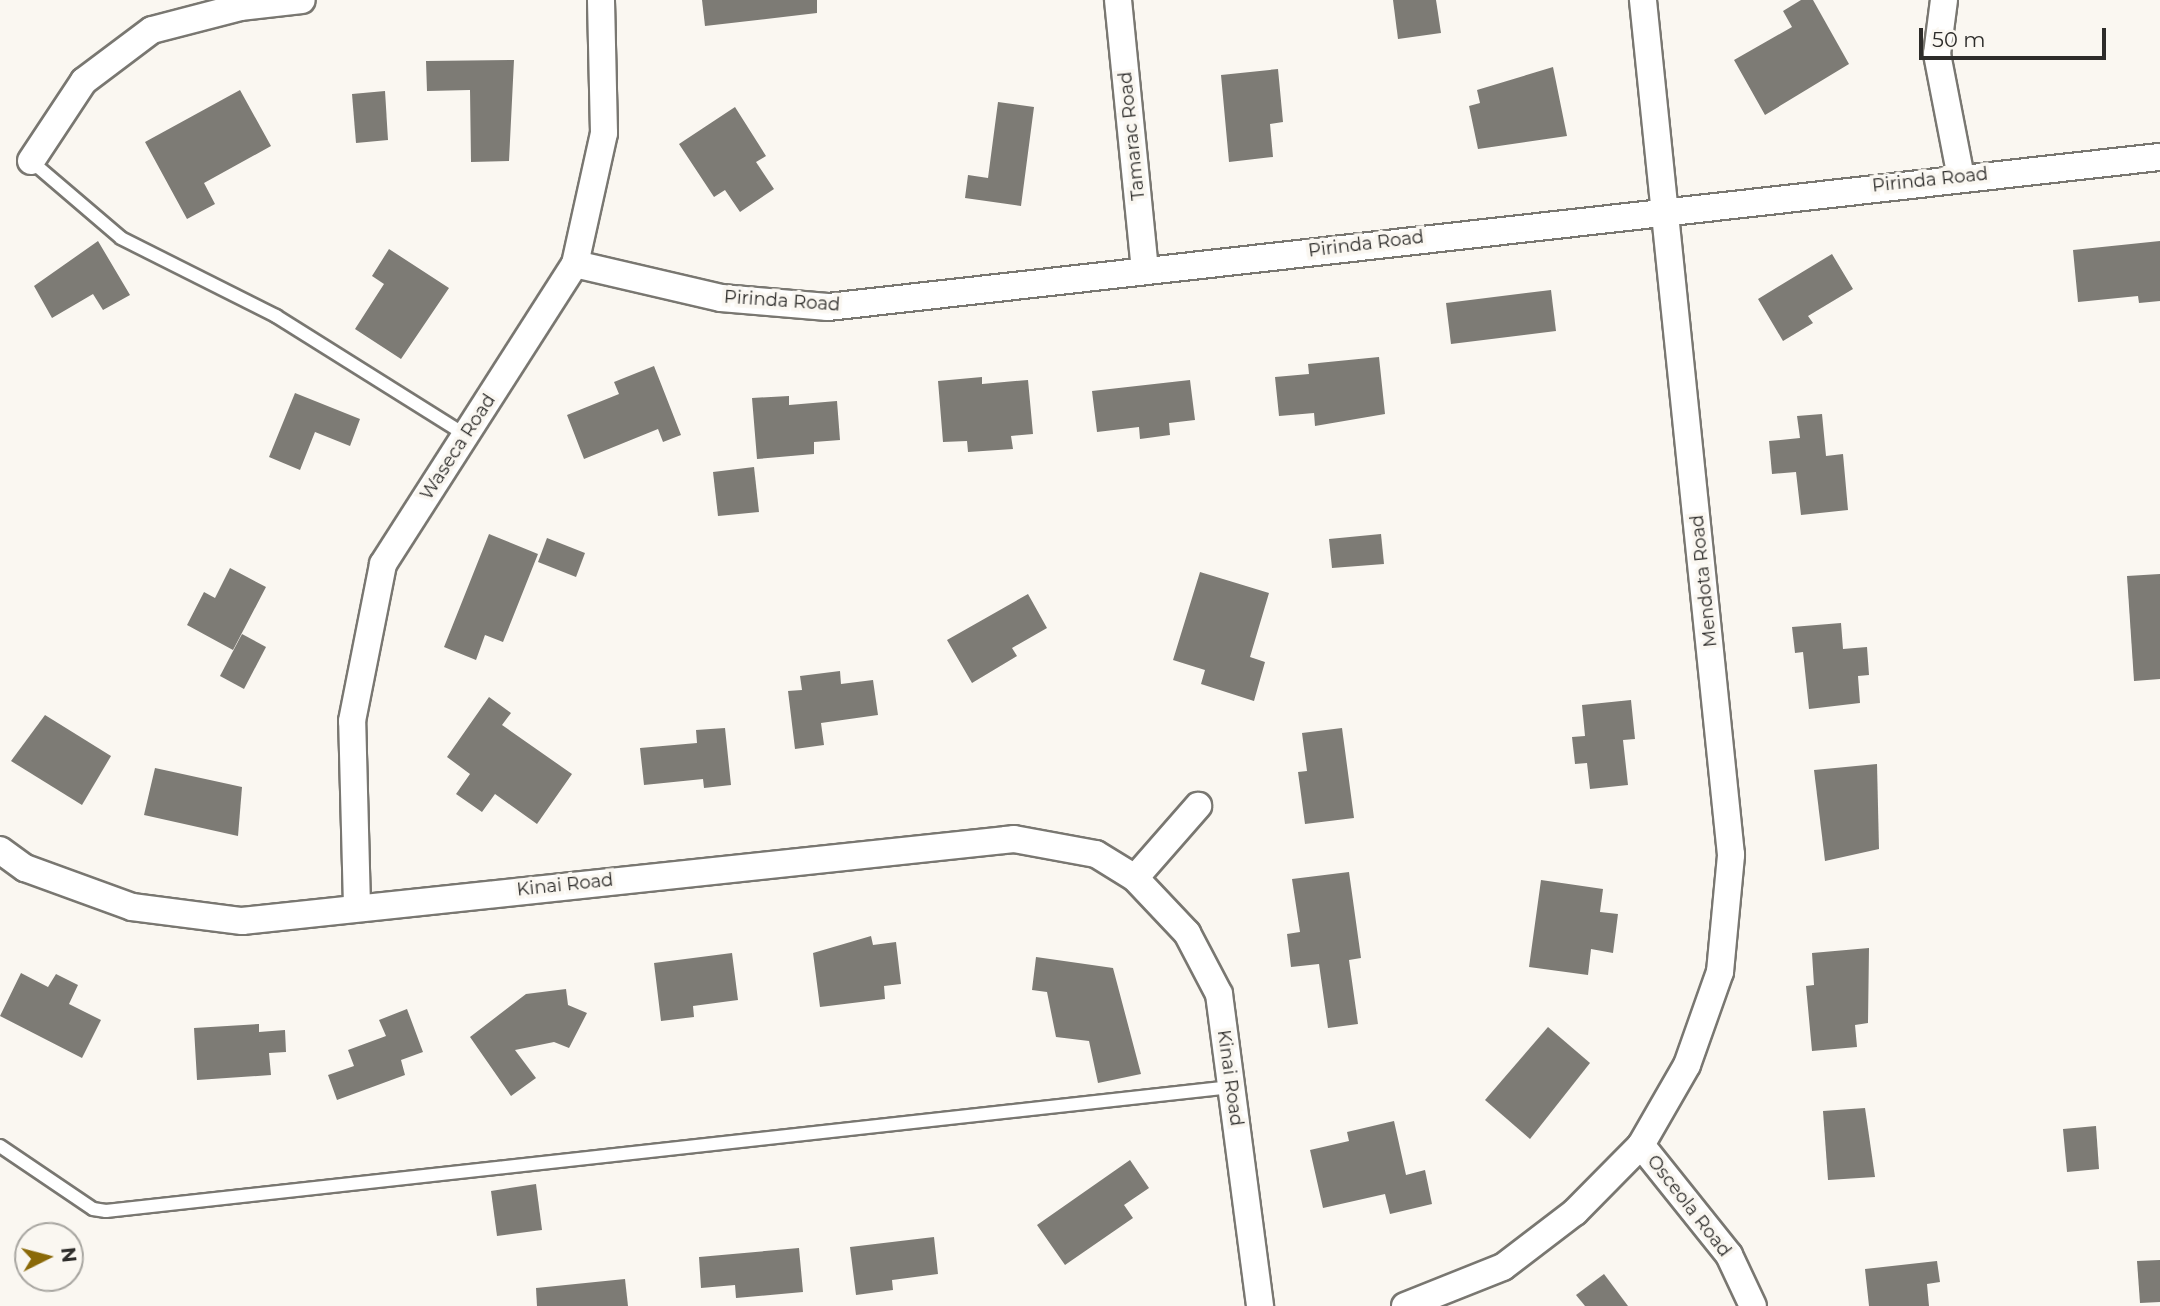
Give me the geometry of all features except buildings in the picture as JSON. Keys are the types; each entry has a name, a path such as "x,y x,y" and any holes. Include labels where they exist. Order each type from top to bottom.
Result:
{"street":[{"path":"31,161 84,81 152,30 240,6 302,0"},
{"name":"Waseca Road","path":"357,906 352,721 383,564 576,264 604,133 601,0"},
{"name":"Tamarac Road","path":"1118,0 1145,271"},
{"name":"Mendota Road","path":"1405,1306 1503,1267 1575,1212 1641,1145 1687,1065 1720,972 1731,855 1667,208 1643,0"},
{"path":"1944,0 1937,54 1961,177"},
{"name":"Pirinda Road","path":"576,264 720,298 828,307 1667,208 2160,157"},
{"path":"1135,878 1198,806"},
{"name":"Kinai Road","path":"0,850 25,868 132,907 242,921 357,906 1014,839 1096,854 1135,878 1187,933 1219,994 1260,1306"},
{"name":"Osceola Road","path":"1641,1145 1729,1255 1752,1306"}],"lane":[{"path":"31,161 121,238 276,316 466,435"},
{"path":"0,1146 93,1209 106,1210 1231,1087"}]}
